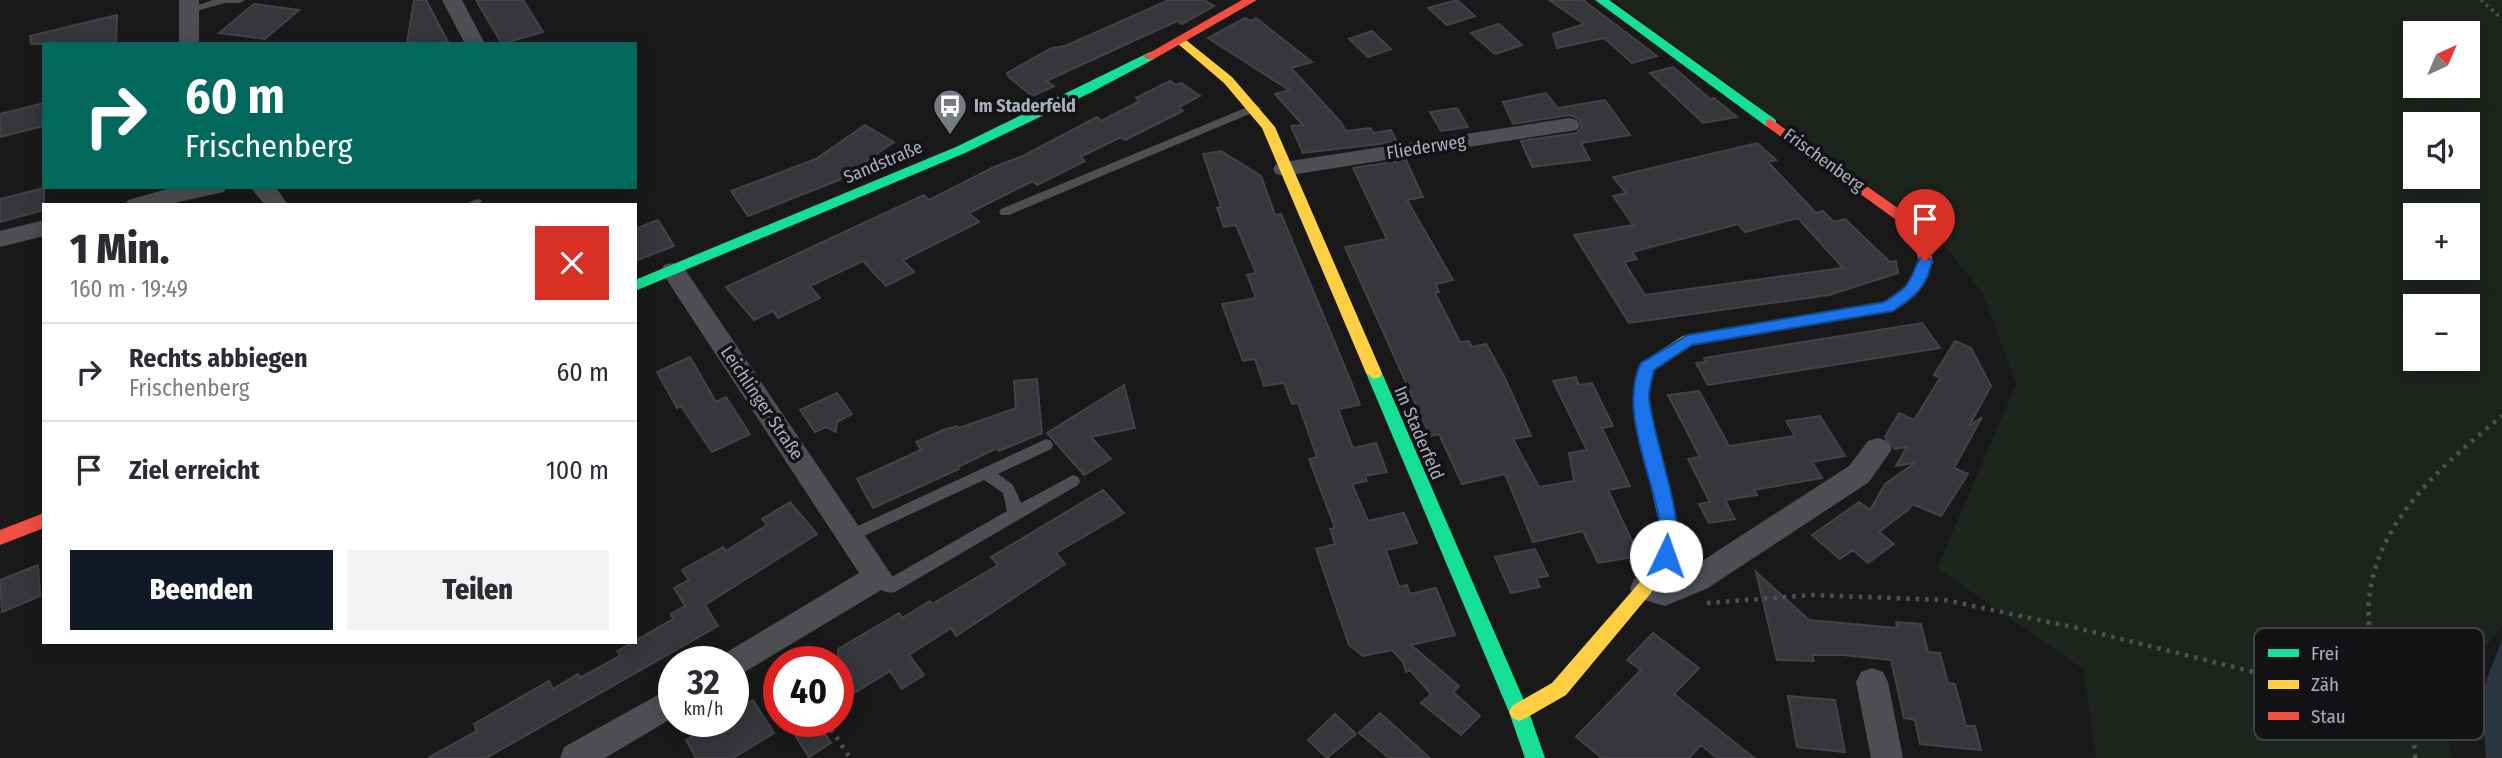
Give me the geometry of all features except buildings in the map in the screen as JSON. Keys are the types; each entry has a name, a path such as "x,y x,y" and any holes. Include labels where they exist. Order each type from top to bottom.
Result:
{"street":[{"path":"452,0 474,42"},
{"name":"Sandstraße","path":"637,285 966,148 1100,84 1251,0"},
{"name":"Frischenberg","path":"1519,712 1559,689 1645,588 1666,556 1669,526 1648,441 1641,394 1647,367 1688,341 1888,307 1909,294 1921,278 1925,261 1922,242 1900,216 1601,0"},
{"path":"189,5 189,42"},
{"name":"Im Staderfeld","path":"1181,40 1200,54 1255,108 1268,127 1519,712 1533,757"},
{"name":"Fliederweg","path":"1284,169 1569,125"},
{"path":"143,203 186,190"},
{"path":"0,239 42,228"},
{"name":"Leichlinger Straße","path":"673,271 878,577"},
{"path":"1645,588 1665,593 1698,579 1859,474 1878,449"},
{"path":"0,538 42,521"},
{"path":"749,655 878,577"},
{"path":"1872,682 1887,758"},
{"path":"576,758 658,709"}],"lane":[{"path":"189,5 240,0"},
{"path":"1005,212 1255,108"},
{"path":"850,536 1045,445"},
{"path":"985,474 1006,485 1013,495 1014,514"},
{"path":"878,577 889,587 1073,481"}],"path":[{"path":"2481,0 2502,19"},
{"path":"2368,628 2373,568 2390,532 2457,454 2502,416"},
{"path":"1696,604 1812,594 1945,600 2077,628 2254,672"},
{"path":"836,737 850,758"},
{"path":"2414,740 2415,758"}],"shaded area":[{"path":"1613,0 2502,0 2502,626 2484,649 2484,628 2254,628 2254,740 2449,740 2452,758 2096,758 2083,669 1937,568 2016,384 1982,292 1933,232"},
{"path":"2502,640 2502,758 2486,758 2484,686"}],"traffic: fast":[{"path":"1601,0 1771,123"},
{"path":"637,285 961,150 1025,121 1150,56"},
{"path":"1374,373 1519,712 1535,758"}],"traffic: slow":[{"path":"1181,40 1228,80 1268,127 1374,373"},
{"path":"1519,712 1559,689 1645,588 1666,556 1669,526 1648,441 1641,394 1647,367 1688,340 1742,331"}],"traffic: jam":[{"path":"1150,56 1251,0"},
{"path":"1742,331 1888,307 1913,288 1926,262 1920,238 1900,216 1771,123"},
{"path":"0,538 42,521"}],"place":[{"name":"Im Staderfeld","path":"950,136"}],"route":[{"path":"1666,556 1669,526 1648,441 1641,394 1647,367 1688,341 1888,307 1909,294 1921,278 1925,261"}]}
